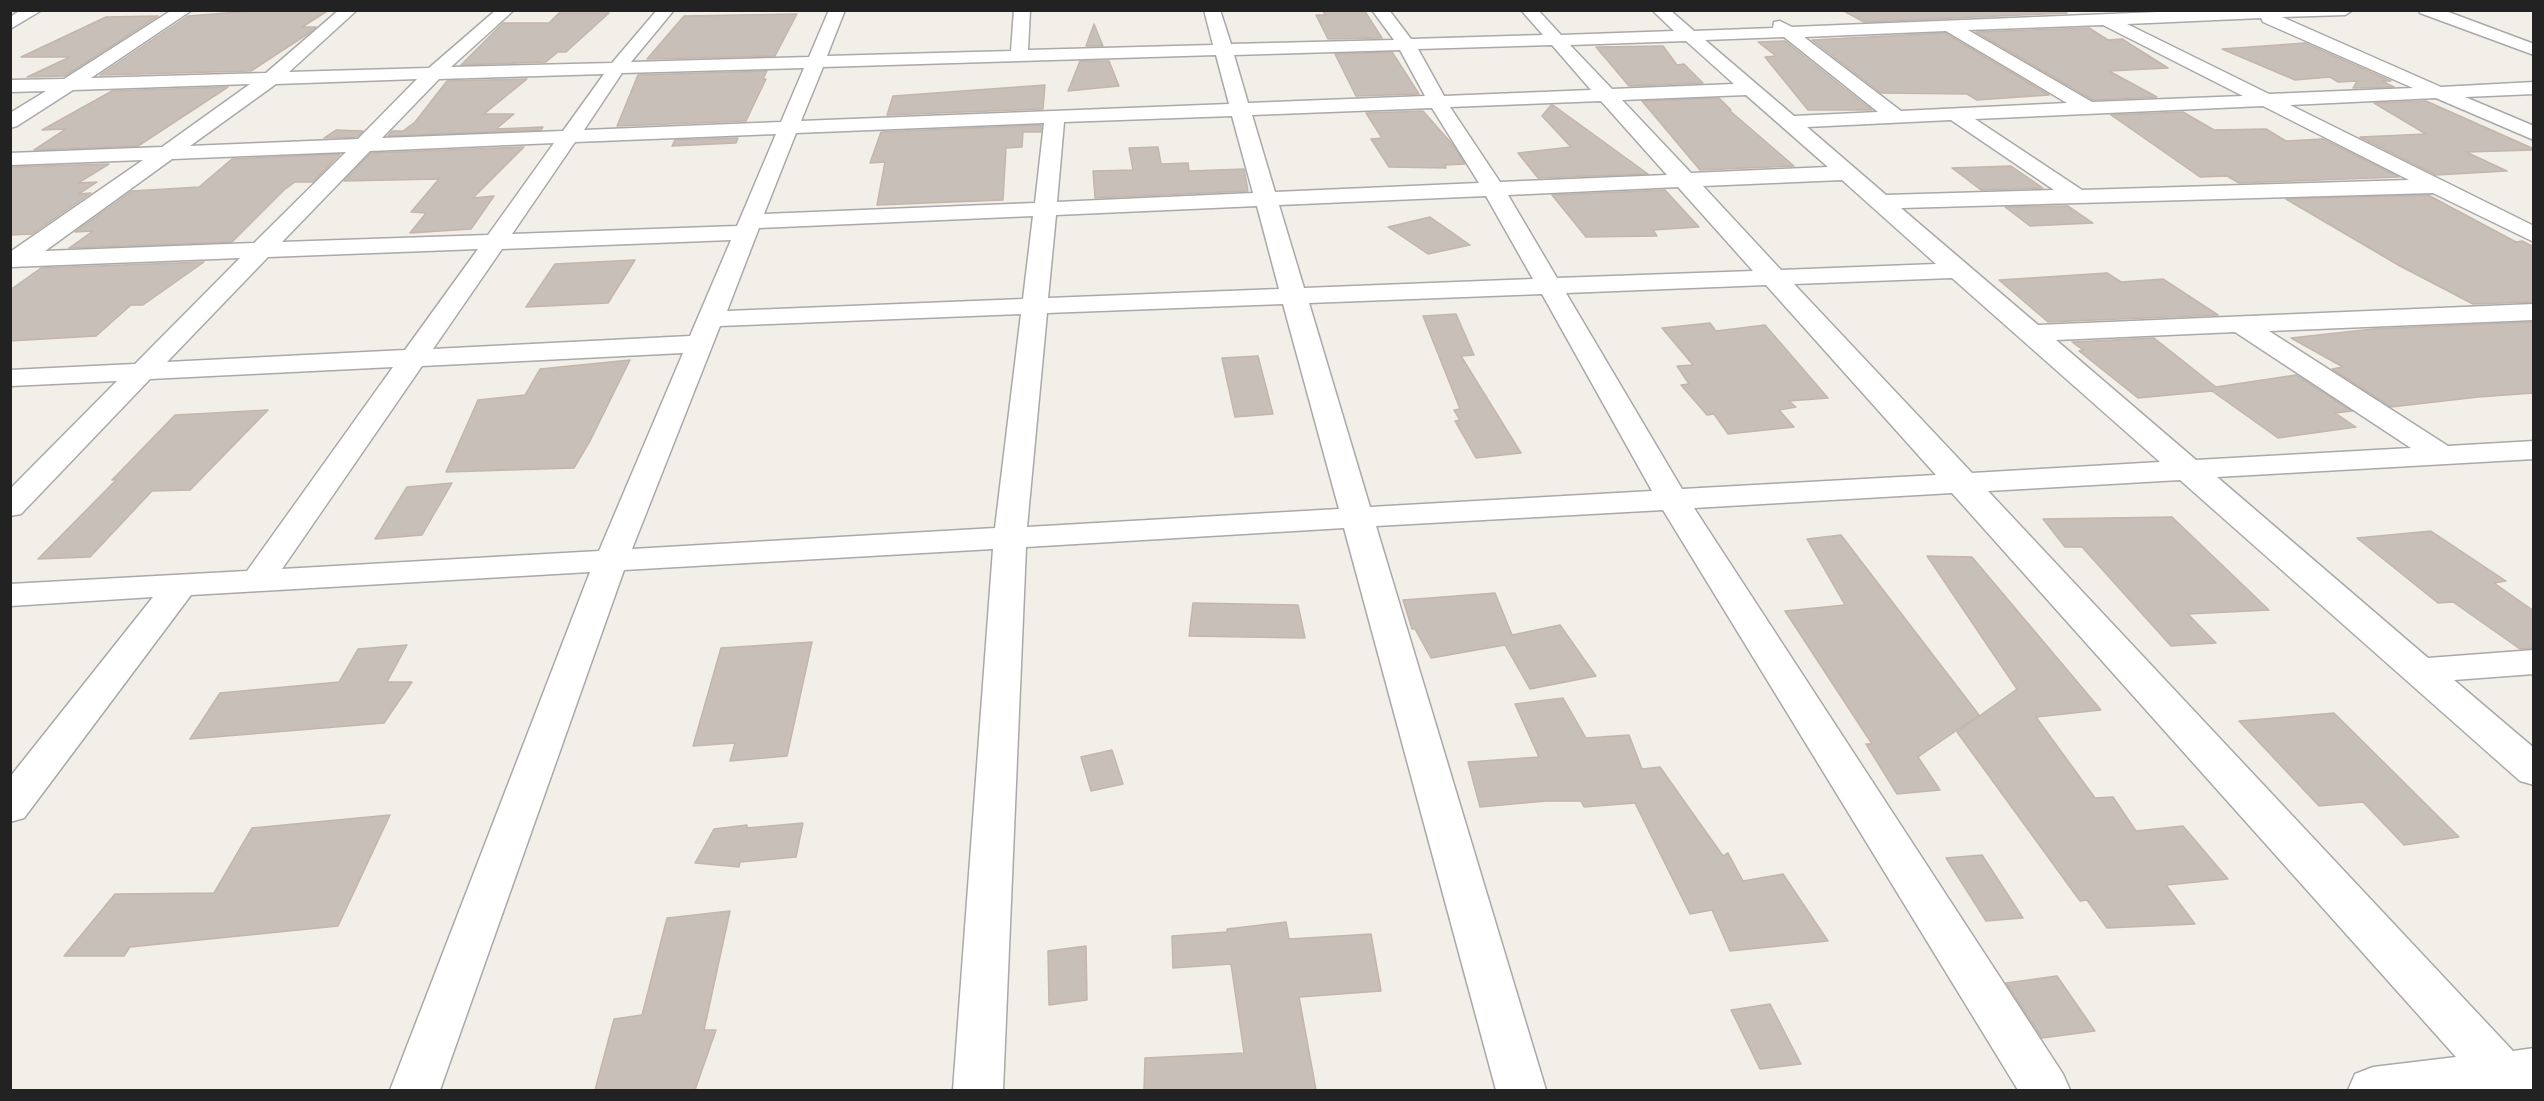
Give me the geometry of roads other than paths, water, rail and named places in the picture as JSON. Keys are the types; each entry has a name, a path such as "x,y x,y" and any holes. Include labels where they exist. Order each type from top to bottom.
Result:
{"street":[{"path":"10,24 34,10"},
{"path":"10,122 184,10"},
{"path":"13,261 270,79 349,10"},
{"path":"10,507 433,74 506,10"},
{"path":"256,582 617,68 666,10"},
{"path":"415,1090 611,561 746,227 837,10"},
{"path":"1019,56 1022,10"},
{"path":"1212,10 1521,1090"},
{"path":"1380,10 1406,44 1437,101 1493,188 1673,501 2045,1090"},
{"path":"1529,10 1608,94 1960,484 2518,1078"},
{"path":"1660,10 2534,771"},
{"path":"1921,10 2088,108"},
{"path":"10,86 1689,36 1949,26 2099,15 2344,10"},
{"path":"2426,10 2534,50"},
{"path":"2256,12 2534,134"},
{"path":"2099,15 2534,235"},
{"path":"1765,16 1897,117"},
{"path":"10,159 1749,88"},
{"path":"1788,122 2534,88"},
{"path":"1954,114 2077,196"},
{"path":"978,1090 1010,538 1055,117"},
{"path":"13,261 495,241 1046,209 1846,173"},
{"path":"1880,202 2437,186"},
{"path":"10,378 414,358 1035,306 1958,270"},
{"path":"2030,333 2534,312"},
{"path":"2242,325 2443,456"},
{"path":"10,596 2534,450"},
{"path":"10,807 180,586"},
{"path":"2419,671 2534,662"},
{"path":"2373,1090 2518,1078"}]}
